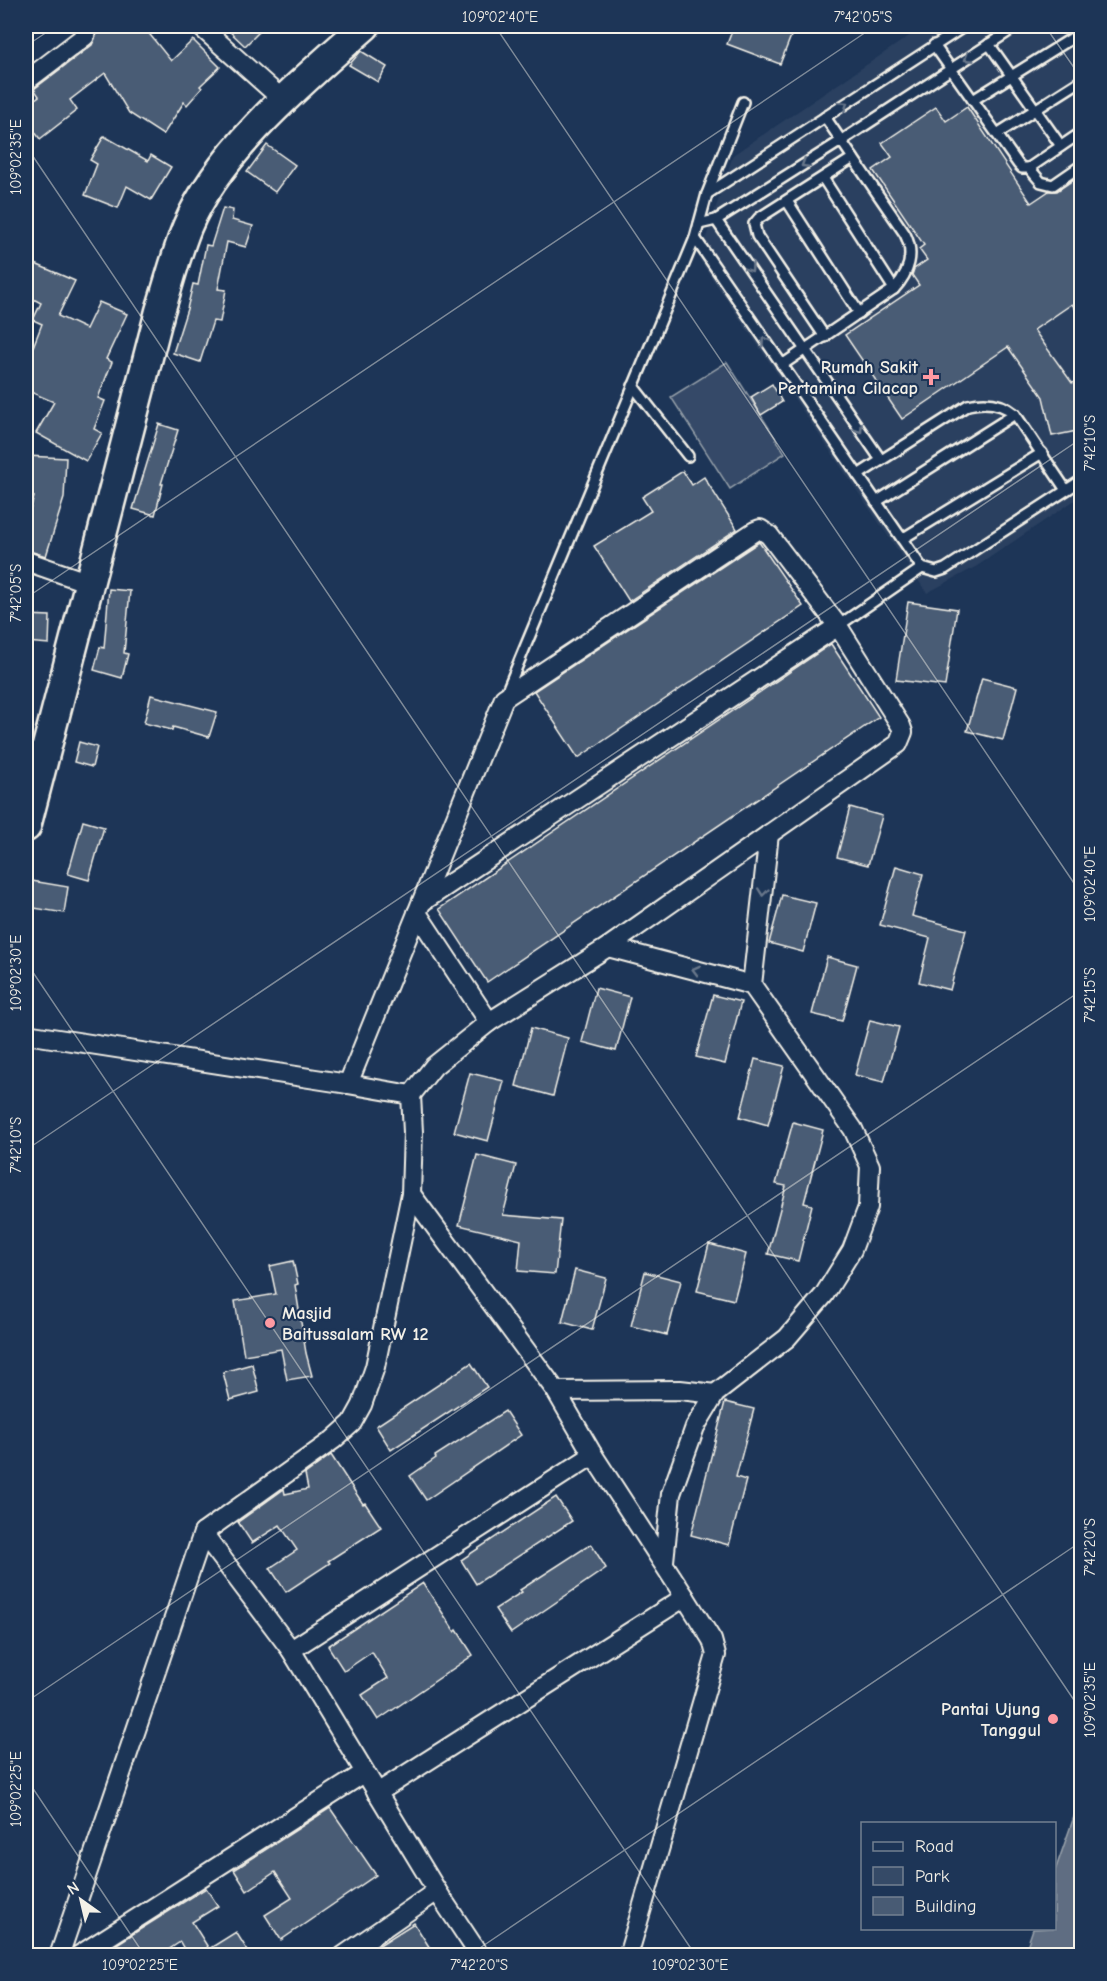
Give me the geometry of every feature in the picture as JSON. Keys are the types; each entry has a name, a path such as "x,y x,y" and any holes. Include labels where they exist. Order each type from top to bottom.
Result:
{"highway":[{"path":"26,827 160,310 187,227 224,165 283,100 365,26"}],"street":[{"path":"26,81 85,36 86,31 83,26"},
{"path":"200,26 283,100"},
{"path":"59,1956 203,1533 333,1440 352,1423 362,1405 375,1367 411,1194 413,1132 411,1095 434,1066 489,1023 608,947 898,744 901,739 902,726 838,626 768,535 760,530 755,531 504,698 348,1084"},
{"path":"26,561 89,583"},
{"path":"419,907 838,626"},
{"path":"752,985 769,834"},
{"path":"419,907 489,1023"},
{"path":"608,947 752,985 853,1129 870,1166 867,1207 852,1250 824,1296 787,1338 715,1394 695,1427 671,1494 664,1561"},
{"path":"26,1034 411,1095"},
{"path":"411,1194 555,1391 593,1455 664,1561 712,1640 716,1655 628,1956"},
{"path":"555,1391 680,1390 715,1394"},
{"path":"291,1650 593,1455"},
{"path":"203,1533 291,1650 437,1892 480,1956"},
{"path":"377,1793 685,1596"},
{"path":"78,1956 364,1773"},
{"path":"343,1956 437,1892"}],"lane":[{"path":"707,194 965,26"},
{"path":"699,224 716,220 1017,26"},
{"path":"973,100 1082,32"},
{"path":"989,44 1061,146"},
{"path":"934,45 1022,168 1029,168 1082,132"},
{"path":"997,134 1082,80"},
{"path":"504,698 695,238 707,194 743,102"},
{"path":"782,365 894,289 906,270 911,251 910,244 825,117"},
{"path":"825,337 755,230 754,225 759,218 852,158"},
{"path":"1029,168 1041,182 1053,185 1082,165"},
{"path":"823,178 894,289"},
{"path":"787,201 859,313"},
{"path":"716,220 881,460"},
{"path":"695,238 922,568 936,572 945,569 1082,480"},
{"path":"633,387 688,456"},
{"path":"858,476 968,405 986,402 1003,406 1015,414 1066,490"},
{"path":"876,502 1015,414"},
{"path":"902,539 1042,453"},
{"path":"838,626 922,568"}],"shaded area":[{"name":"Rumah Sakit Pertamina Cilacap","path":"924,26 1081,26 1081,496 977,566 927,593 699,259 733,155"},
{"path":"1081,1797 1081,1955 1024,1955 1033,1930 1056,1930 1056,1868"}],"green space":[{"path":"727,362 785,453 730,489 671,397"}],"building":[{"path":"106,26 143,26 171,61 193,40 220,67 200,86 202,88 187,105 184,102 163,135 129,113 105,73 70,100 77,110 40,139 26,120 26,106 39,96 34,89 92,45 97,33"},
{"path":"224,26 265,26 245,46"},
{"path":"734,26 795,26 780,64 727,44"},
{"path":"361,51 387,67 378,82 349,65"},
{"path":"936,107 946,121 967,107 1031,203 1049,191 1057,191 1082,174 1082,318 1072,304 1034,330 1072,383 1082,381 1082,430 1052,436 1043,397 1008,347 902,419 845,335 919,285 912,275 914,269 927,260 919,249 924,245 873,170 892,157 882,143"},
{"path":"104,136 148,161 151,155 171,167 151,200 127,186 118,208 85,195 97,164 90,160"},
{"path":"267,145 295,165 275,192 247,172"},
{"path":"223,208 233,210 232,220 253,226 246,247 227,242 218,289 226,290 220,322 213,321 200,362 173,353 193,284 198,285 206,245 211,246"},
{"path":"26,260 75,281 58,316 86,329 99,302 127,314 106,359 112,362 98,398 105,401 94,429 102,433 86,461 36,433 54,402 26,390 26,376 30,363 27,362 42,324 33,320 41,303 26,295"},
{"path":"772,384 782,402 761,415 751,397"},
{"path":"159,424 178,430 161,484 163,484 155,515 133,509"},
{"path":"26,456 66,458 64,498 46,556 26,550 26,523 34,497 26,496"},
{"path":"683,471 692,485 704,477 737,529 629,601 594,546 651,511 642,497"},
{"path":"759,542 803,606 578,758 534,691"},
{"path":"109,589 130,591 124,653 128,654 122,678 94,670 100,647 104,648"},
{"path":"908,602 957,609 945,686 896,680"},
{"path":"26,615 50,616 49,644 26,642"},
{"path":"831,644 879,717 487,982 439,909"},
{"path":"982,678 1017,687 1003,740 967,731"},
{"path":"151,695 217,712 209,737 173,727 172,730 144,723"},
{"path":"79,742 97,747 92,767 74,762"},
{"path":"850,807 882,816 868,865 837,857"},
{"path":"83,821 104,827 89,880 68,874"},
{"path":"896,866 923,874 912,916 966,930 950,990 919,982 930,938 880,925"},
{"path":"32,881 68,887 64,913 28,907"},
{"path":"782,895 816,903 803,952 769,943"},
{"path":"827,957 857,965 842,1021 812,1014"},
{"path":"596,988 630,997 616,1051 582,1042"},
{"path":"713,995 741,1002 725,1064 696,1057"},
{"path":"870,1020 899,1027 884,1082 855,1075"},
{"path":"531,1028 568,1038 553,1096 516,1086"},
{"path":"755,1059 784,1066 768,1125 740,1117"},
{"path":"470,1073 504,1081 488,1141 454,1132"},
{"path":"793,1122 823,1130 804,1203 812,1205 798,1261 768,1254 786,1186 776,1184"},
{"path":"477,1155 516,1165 503,1215 561,1220 555,1274 518,1271 521,1240 459,1225"},
{"path":"709,1244 746,1254 734,1300 697,1291"},
{"name":"Masjid Baitussalam RW 12","path":"293,1261 306,1353 312,1376 287,1380 281,1349 244,1355 235,1301 276,1294 270,1266"},
{"path":"575,1270 606,1278 592,1330 562,1322"},
{"path":"645,1272 681,1281 667,1335 631,1326"},
{"path":"471,1363 487,1387 391,1450 376,1426"},
{"path":"252,1364 259,1392 230,1400 223,1372"},
{"path":"725,1402 754,1409 736,1477 746,1480 729,1545 691,1535"},
{"path":"505,1411 521,1435 426,1500 410,1476 436,1458 435,1456"},
{"path":"331,1455 381,1527 328,1561 330,1563 286,1592 270,1568 297,1550 280,1525 252,1543 238,1522 284,1489 285,1494 308,1489 305,1474"},
{"path":"556,1497 572,1521 476,1584 461,1560"},
{"path":"591,1544 606,1568 511,1633 495,1609"},
{"path":"423,1583 473,1655 378,1720 362,1695 388,1678 372,1652 344,1671 328,1646"},
{"path":"330,1808 376,1875 281,1940 265,1915 292,1898 275,1872 247,1891 234,1870"},
{"path":"206,1888 218,1906 192,1922 209,1949 236,1932 251,1956 188,1956 180,1942 159,1956 118,1956 112,1947"},
{"path":"414,1923 435,1956 364,1956 370,1951"}],"place":[{"name":"Rumah Sakit Pertamina Cilacap","path":"931,377"},
{"name":"Masjid Baitussalam RW 12","path":"270,1323"},
{"name":"Pantai Ujung Tanggul","path":"1053,1719"}]}
